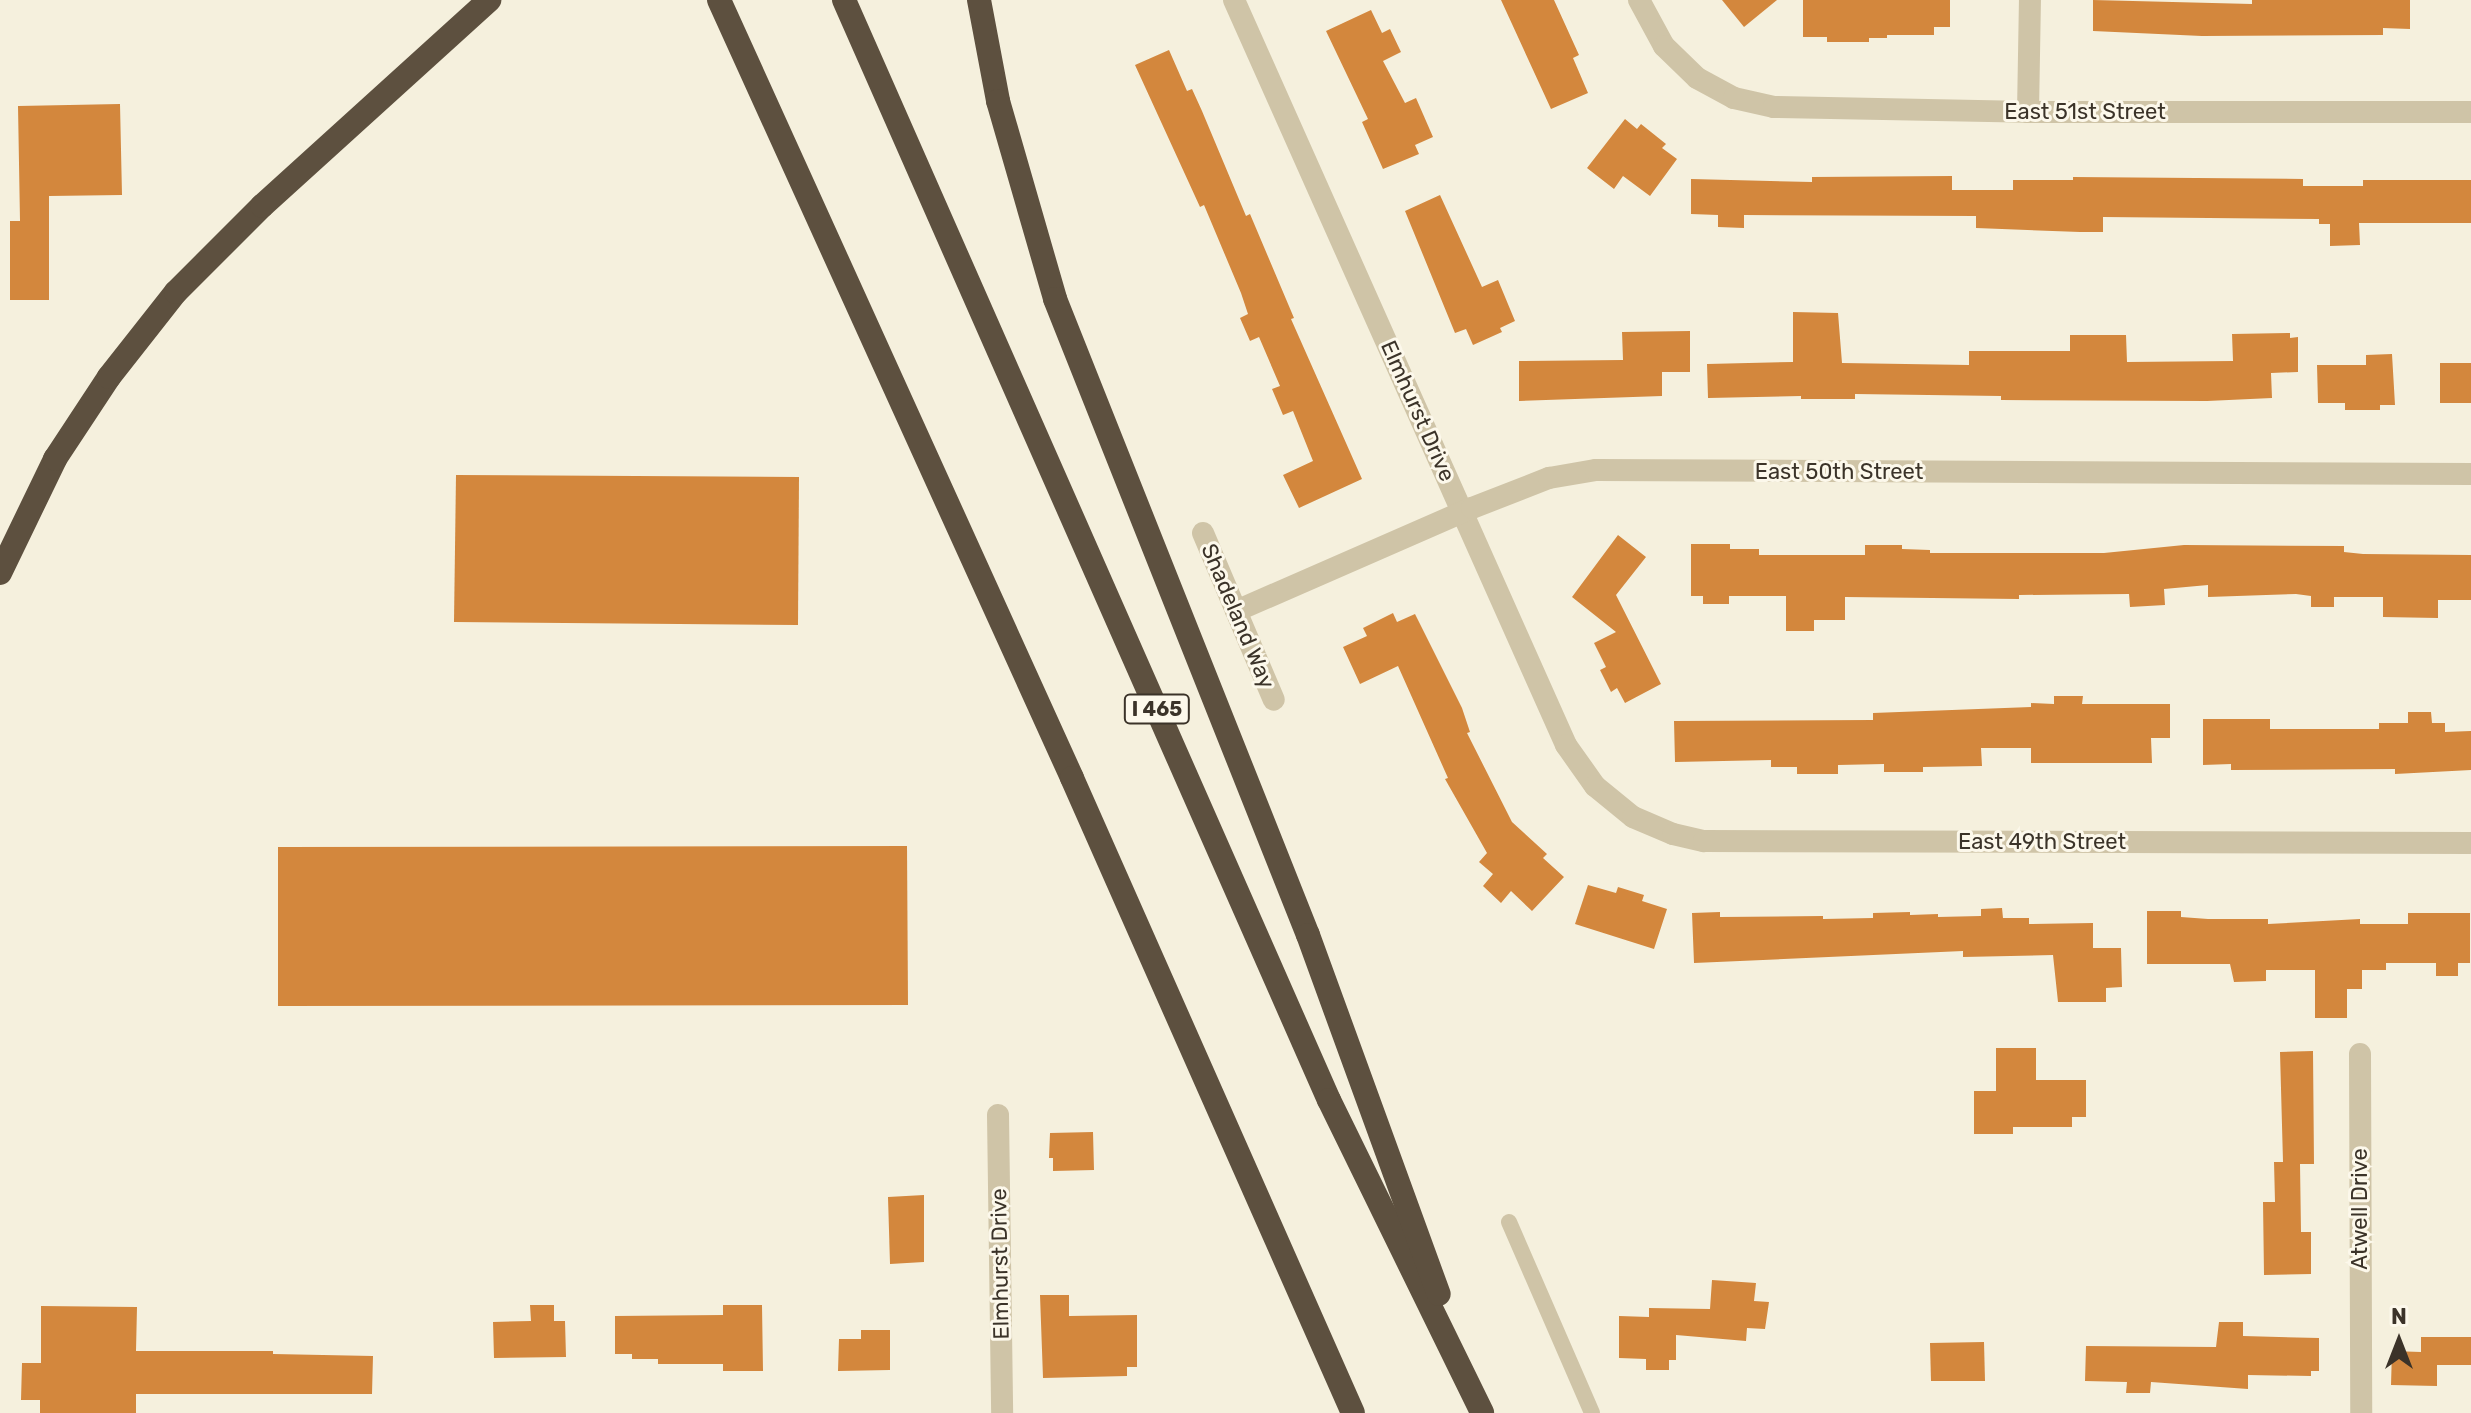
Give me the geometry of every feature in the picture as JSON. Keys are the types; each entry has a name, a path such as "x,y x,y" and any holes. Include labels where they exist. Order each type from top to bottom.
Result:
{"highway":[{"path":"0,573 55,459 109,377 166,303 262,206 489,0"},
{"name":"I 465","path":"844,0 1329,1100 1482,1413"},
{"path":"979,0 998,101 1055,299 1308,935 1482,1413"},
{"path":"722,5 1066,763 1353,1413"}],"street":[{"name":"Elmhurst Drive","path":"1234,0 1571,754 1595,786 1621,808"},
{"name":"East 51st Street","path":"1639,0 1664,46 1705,83 1734,98 1774,107 2028,112 2471,112"},
{"path":"2028,112 2030,0"},
{"name":"East 50th Street","path":"1236,611 1549,478 1596,470 2471,474"},
{"name":"Shadeland Way","path":"1203,533 1274,700"},
{"name":"East 49th Street","path":"1621,808 1673,834 1704,841 2471,843"},
{"name":"Atwell Drive","path":"2360,1054 2361,1413"},
{"name":"Elmhurst Drive","path":"998,1115 1002,1413"}],"lane":[{"path":"1509,1222 1592,1413"}],"building":[{"path":"1501,0 1554,0 1579,55 1573,58 1588,93 1551,109"},
{"path":"1722,0 1777,0 1744,27"},
{"path":"1803,0 1950,0 1950,27 1934,27 1934,35 1887,35 1887,38 1869,38 1869,42 1827,42 1827,37 1803,37"},
{"path":"2093,0 2252,4 2252,0 2410,0 2410,29 2383,28 2383,35 2202,36 2093,31"},
{"path":"1371,10 1382,33 1390,29 1401,52 1383,61 1405,103 1416,98 1433,137 1415,145 1419,154 1383,169 1362,122 1368,119 1326,31"},
{"path":"1169,50 1187,91 1192,89 1246,216 1250,214 1294,318 1291,319 1362,479 1299,508 1283,475 1313,461 1293,411 1283,415 1272,389 1280,386 1259,337 1250,341 1240,318 1248,314 1204,205 1200,207 1135,65"},
{"path":"120,104 122,195 49,196 49,300 10,300 10,221 20,221 18,106"},
{"path":"1625,119 1637,129 1641,124 1666,144 1662,148 1677,159 1650,196 1623,176 1614,189 1587,168"},
{"path":"1952,176 1952,190 2013,190 2013,180 2073,180 2073,177 2303,179 2303,186 2363,186 2363,180 2471,180 2471,223 2359,223 2360,245 2330,246 2330,224 2319,224 2319,219 2103,217 2103,232 2080,232 1976,228 1976,216 1744,215 1744,228 1718,227 1718,215 1691,214 1691,179 1812,182 1812,177"},
{"path":"1440,195 1482,287 1498,280 1515,321 1500,328 1502,332 1473,345 1466,329 1455,333 1405,211"},
{"path":"1793,312 1838,313 1842,363 1969,365 1969,351 2070,351 2070,335 2126,335 2127,362 2233,361 2232,334 2290,333 2290,338 2298,337 2298,372 2271,373 2272,398 2207,401 2001,400 2001,396 1855,394 1855,399 1801,399 1801,396 1708,398 1707,364 1793,362"},
{"path":"1690,331 1690,372 1662,372 1662,396 1519,401 1519,361 1623,360 1622,332"},
{"path":"2392,354 2395,405 2380,405 2380,410 2345,410 2345,403 2318,403 2317,365 2366,365 2366,355"},
{"path":"2440,363 2471,363 2471,403 2440,403"},
{"path":"456,475 799,477 798,625 454,622"},
{"path":"1618,535 1646,557 1616,595 1661,684 1625,703 1617,688 1611,692 1600,670 1606,667 1594,643 1616,632 1572,597"},
{"path":"1691,544 1730,544 1730,549 1759,549 1759,555 1865,555 1865,545 1902,545 1902,549 1930,550 1930,553 2104,553 2184,545 2344,546 2344,552 2363,554 2471,555 2471,600 2438,600 2438,618 2383,617 2383,597 2334,597 2334,607 2311,607 2311,596 2296,594 2208,597 2208,585 2164,589 2165,605 2130,607 2129,594 2019,595 2019,599 1845,597 1845,620 1814,620 1814,631 1786,631 1786,596 1729,596 1729,604 1703,604 1703,596 1691,596"},
{"path":"1393,613 1397,622 1415,614 1462,708 1470,732 1467,733 1512,822 1547,854 1543,858 1564,877 1532,911 1511,891 1501,903 1483,886 1493,874 1479,862 1487,853 1445,779 1448,778 1398,666 1360,684 1343,647 1367,636 1363,628"},
{"path":"2054,696 2083,696 2082,704 2170,704 2170,738 2151,738 2152,763 2031,763 2031,748 1981,748 1982,766 1923,767 1923,772 1884,772 1884,764 1838,765 1838,774 1797,774 1797,767 1771,767 1771,760 1675,762 1674,721 1873,720 1873,713 2054,704"},
{"path":"2408,712 2431,712 2432,723 2445,723 2445,732 2471,731 2471,770 2395,774 2395,769 2231,770 2231,764 2203,765 2203,719 2270,719 2270,729 2379,729 2379,723 2408,723"},
{"path":"907,846 908,1005 278,1006 278,847"},
{"path":"1588,885 1616,893 1618,887 1644,895 1642,901 1667,909 1654,949 1575,924"},
{"path":"2002,908 2003,918 2029,918 2029,924 2093,923 2093,948 2121,948 2122,987 2106,988 2106,1002 2058,1002 2053,955 1963,957 1963,951 1694,963 1692,913 1720,912 1720,917 1823,916 1823,919 1873,918 1873,913 1910,912 1910,915 1938,914 1938,917 1981,916 1981,909"},
{"path":"2147,911 2181,911 2181,917 2208,919 2268,919 2268,924 2360,919 2360,924 2408,924 2408,913 2470,913 2470,963 2458,963 2458,976 2436,976 2436,963 2386,963 2386,970 2362,970 2362,989 2347,989 2347,1018 2315,1018 2315,970 2266,970 2266,981 2234,982 2230,964 2147,964"},
{"path":"1996,1048 2036,1048 2036,1080 2086,1080 2086,1117 2072,1117 2072,1127 2013,1127 2013,1134 1974,1134 1974,1091 1996,1091"},
{"path":"2313,1051 2314,1164 2300,1164 2301,1232 2311,1232 2311,1274 2264,1275 2263,1202 2275,1202 2274,1162 2283,1162 2280,1052"},
{"path":"1093,1132 1094,1170 1053,1171 1053,1158 1049,1158 1050,1133"},
{"path":"924,1195 924,1262 890,1264 888,1197"},
{"path":"1712,1280 1756,1283 1754,1301 1769,1302 1765,1329 1747,1328 1746,1341 1676,1335 1676,1360 1669,1360 1669,1370 1646,1370 1646,1359 1619,1358 1619,1316 1649,1317 1649,1308 1710,1309"},
{"path":"1040,1295 1069,1295 1069,1316 1137,1315 1137,1367 1127,1367 1127,1376 1043,1378"},
{"path":"530,1305 554,1305 554,1321 565,1321 566,1357 494,1358 493,1322 531,1321"},
{"path":"723,1305 762,1305 763,1371 723,1371 723,1364 658,1364 658,1359 632,1359 632,1354 615,1354 615,1316 723,1315"},
{"path":"41,1306 137,1307 136,1351 273,1351 273,1354 373,1356 372,1394 136,1394 136,1413 40,1413 40,1400 21,1400 22,1363 41,1363"},
{"path":"2219,1322 2243,1322 2243,1336 2319,1338 2319,1371 2311,1371 2311,1376 2248,1375 2248,1389 2151,1382 2150,1393 2126,1393 2127,1382 2085,1381 2086,1346 2216,1347"},
{"path":"861,1330 890,1330 890,1370 838,1371 839,1339 861,1339"},
{"path":"2421,1337 2471,1337 2471,1365 2437,1365 2437,1386 2391,1385 2392,1351 2421,1352"},
{"path":"1984,1342 1985,1381 1931,1381 1930,1343"}]}
